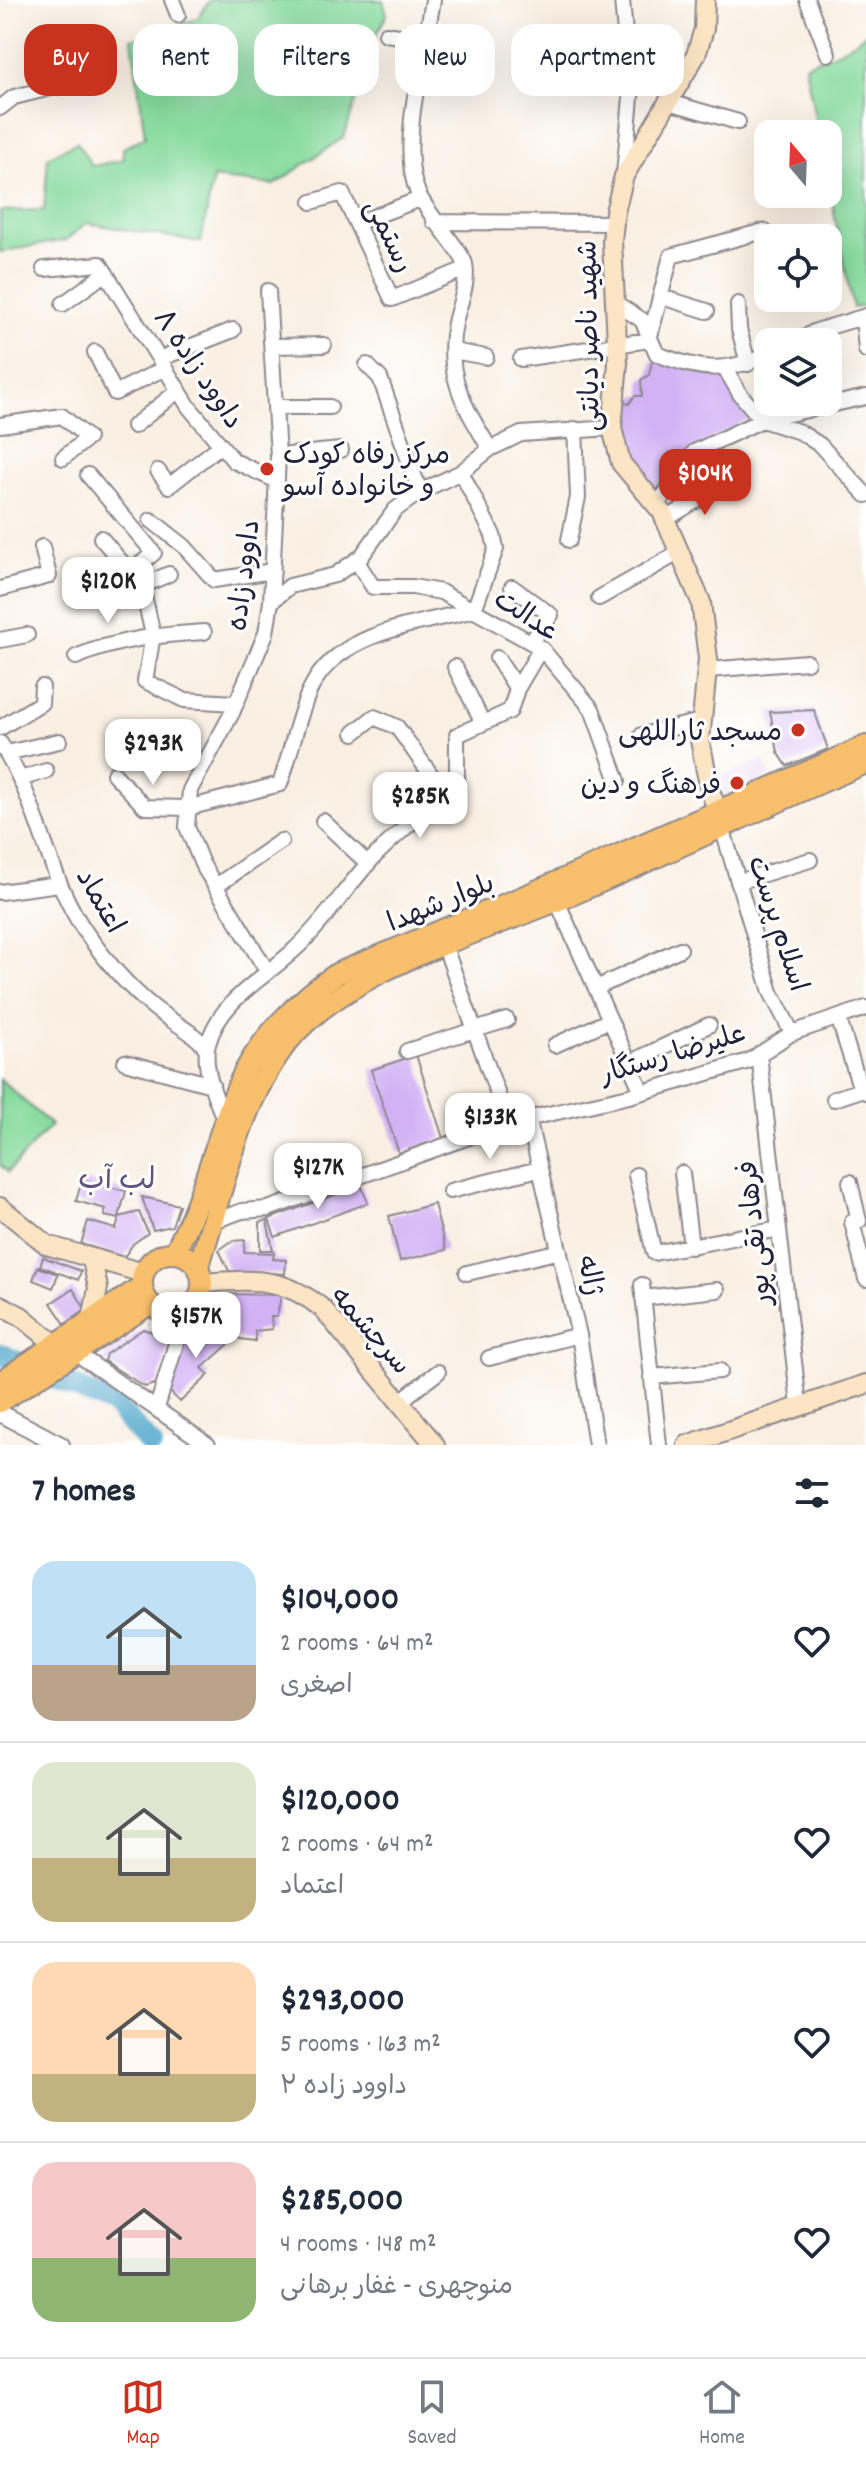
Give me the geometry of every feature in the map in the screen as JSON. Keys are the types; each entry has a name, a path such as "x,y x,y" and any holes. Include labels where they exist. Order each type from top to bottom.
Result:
{"main road":[{"name":"شهید ناصر دیانتی","path":"705,0 704,29 696,55 624,176 614,223 618,347 612,428 621,463 661,512 701,602 707,670 701,721 703,754 710,791 720,819"},
{"name":"بلوار شهدا","path":"174,1253 193,1216 242,1077 309,992 338,973 557,901 866,746"},
{"name":"بلوار شهدا","path":"200,1275 252,1097 286,1044 319,1008 355,984 442,939 720,819 866,763"},
{"path":"0,1207 47,1245 92,1260 145,1287 167,1312 186,1309 199,1296 200,1275 184,1255 158,1256 145,1287 5,1392"},
{"path":"92,1260 98,1288 92,1319"},
{"name":"سرچشمه","path":"200,1275 276,1281 300,1292 323,1309 435,1445"},
{"path":"61,1352 92,1319 145,1287"},
{"path":"0,1305 21,1316 61,1352"},
{"path":"687,1445 866,1384"}],"street":[{"path":"172,0 178,15"},
{"path":"429,24 433,0"},
{"path":"622,0 627,56 633,75 624,176"},
{"path":"807,0 828,54"},
{"path":"386,34 395,35"},
{"path":"0,108 14,97 24,95"},
{"path":"416,96 408,141 410,176 434,222 464,259 467,280 454,326 453,351 459,396 490,449"},
{"path":"669,102 738,122"},
{"name":"رستمی","path":"312,202 342,193 392,299 465,269"},
{"path":"357,223 420,199"},
{"path":"434,222 614,223"},
{"path":"649,340 671,256 754,234"},
{"path":"44,269 103,268"},
{"path":"63,304 103,268"},
{"name":"داوود زاده ۸","path":"103,268 179,390 234,461 277,481"},
{"name":"داوود زاده","path":"267,971 202,864 187,827 190,790 236,703 266,633 271,602 278,456 274,346 268,291"},
{"path":"662,297 707,311"},
{"path":"617,304 642,320 657,354 681,363 726,370 754,361"},
{"path":"738,304 739,329 748,364"},
{"path":"833,328 864,316 866,350"},
{"path":"95,352 115,393 162,363 233,330"},
{"path":"521,359 649,340"},
{"path":"274,346 324,345"},
{"path":"453,351 486,357"},
{"path":"367,365 380,378 420,492"},
{"path":"726,370 740,394 762,420 800,432 820,445 866,495"},
{"path":"134,426 179,390"},
{"path":"661,512 694,452 762,420 866,397"},
{"path":"276,407 330,407"},
{"path":"0,425 62,416 88,438 63,458"},
{"path":"271,602 290,586 335,575 356,560 395,510 420,492 461,472 490,449 521,434 612,428"},
{"path":"569,540 578,497 575,429"},
{"path":"158,471 169,486 221,445"},
{"path":"278,456 341,450"},
{"path":"114,774 145,807 188,808 280,784 312,686 332,657 366,639 474,610 496,549 493,535 461,472"},
{"path":"88,475 154,553 129,573"},
{"path":"661,512 725,483"},
{"path":"151,520 184,546 214,580 273,571"},
{"path":"101,538 142,586 153,635 145,681 184,700 236,703"},
{"path":"0,589 49,576 42,547"},
{"path":"599,598 680,552"},
{"name":"عدالت","path":"356,560 373,587 413,587 441,592 536,645 592,709 618,781"},
{"path":"142,586 169,574"},
{"path":"225,1121 212,1085 206,1048 215,1022 236,998 293,951 340,901 368,864 457,778 457,735 510,711 551,615 512,587"},
{"path":"76,657 103,645 153,635 204,632"},
{"path":"0,640 27,635"},
{"path":"497,658 517,689"},
{"path":"707,670 807,662"},
{"path":"455,667 483,723"},
{"path":"0,728 41,703 42,687"},
{"path":"354,733 374,717 397,727 444,793"},
{"path":"642,735 701,721"},
{"path":"4,753 59,741"},
{"name":"اعتماد","path":"4,753 39,819 59,884 86,932 125,983 155,1009 196,1035 206,1048"},
{"path":"20,779 46,771"},
{"name":"اسلام پرست","path":"720,819 771,992 792,1033"},
{"path":"323,821 368,864"},
{"path":"216,886 281,841"},
{"path":"738,882 810,860"},
{"path":"0,892 59,884"},
{"path":"557,901 642,1092"},
{"path":"442,939 508,1123"},
{"path":"596,988 680,949"},
{"name":"علیرضا رستگار","path":"214,1221 242,1211 268,1209 508,1123 642,1092 749,1061 792,1033 839,1020 866,1008"},
{"path":"407,1051 507,1020"},
{"path":"555,1045 610,1020"},
{"path":"834,1099 863,1091 839,1020"},
{"path":"629,1063 709,1025"},
{"name":"فرهاد تقی پور","path":"759,1054 799,1405"},
{"path":"125,1062 212,1085"},
{"name":"ژاله","path":"528,1118 579,1335 596,1445"},
{"path":"450,1191 539,1169"},
{"path":"682,1173 691,1247"},
{"path":"636,1175 654,1253 779,1229"},
{"path":"850,1182 859,1221 852,1222 866,1279"},
{"path":"221,1198 242,1211"},
{"path":"467,1273 560,1251"},
{"path":"659,1445 642,1292 717,1290"},
{"path":"157,1408 186,1309"},
{"path":"489,1358 579,1335"},
{"path":"61,1352 157,1408 208,1445"},
{"path":"651,1377 720,1371"},
{"path":"399,1402 438,1372"},
{"path":"5,1392 32,1428"},
{"path":"0,1413 61,1445"}],"shaded area":[{"name":"فرهنگ و دین","path":"762,760 771,777 727,796 719,789 715,778"}],"green space":[{"path":"210,0 383,0 387,15 379,29 379,24 254,24 254,96 357,96 344,137 274,185 213,178 201,242 86,223 66,240 0,252 0,211 44,210 48,157 77,142 92,166 123,160 123,148 145,137 140,96 238,96 238,24 181,24 197,19"},
{"path":"866,33 866,305 853,308 842,253 842,224 836,224 833,208 842,208 842,120 815,120 805,65 844,49"},
{"path":"0,1079 51,1125 8,1172 0,1165"}],"building":[{"path":"652,361 715,374 725,380 755,416 689,450 660,491 641,481 624,462 616,428 623,403 629,404 635,396 642,396 641,380 649,375"},
{"name":"مسجد ثاراللهی","path":"814,710 828,749 787,766 778,752 770,712"},
{"path":"416,1055 443,1138 399,1153 371,1070"},
{"path":"82,1180 126,1191 119,1217 139,1212 148,1233 133,1244 124,1257 81,1244 88,1221 116,1229 119,1219 104,1216 106,1209 76,1201"},
{"path":"361,1185 368,1203 275,1237 269,1219"},
{"path":"142,1197 179,1205 172,1226 153,1230"},
{"path":"434,1204 446,1250 400,1261 389,1216"},
{"path":"267,1220 273,1250 260,1250 260,1222"},
{"path":"245,1240 244,1252 274,1253 273,1259 286,1260 285,1274 229,1271 219,1250 232,1241"},
{"path":"43,1257 81,1271 78,1280 40,1266"},
{"path":"38,1267 58,1274 53,1288 33,1280"},
{"path":"73,1289 86,1310 65,1324 51,1303"},
{"path":"228,1294 281,1295 277,1317 271,1317 272,1329 255,1331 255,1341 240,1339 216,1319"},
{"path":"210,1324 229,1344 202,1368 209,1375 180,1402 170,1392 184,1337"},
{"path":"143,1329 170,1338 158,1383 145,1387 104,1361 106,1354"}],"waterway":[{"path":"0,1354 113,1404 151,1445"}],"place":[{"name":"مرکز رفاه کودک و خانواده آسو","path":"267,469"},
{"name":"مسجد ثاراللهی","path":"798,730"},
{"name":"فرهنگ و دین","path":"737,783"}],"district":[{"name":"لب آب","path":"117,1178"}]}
